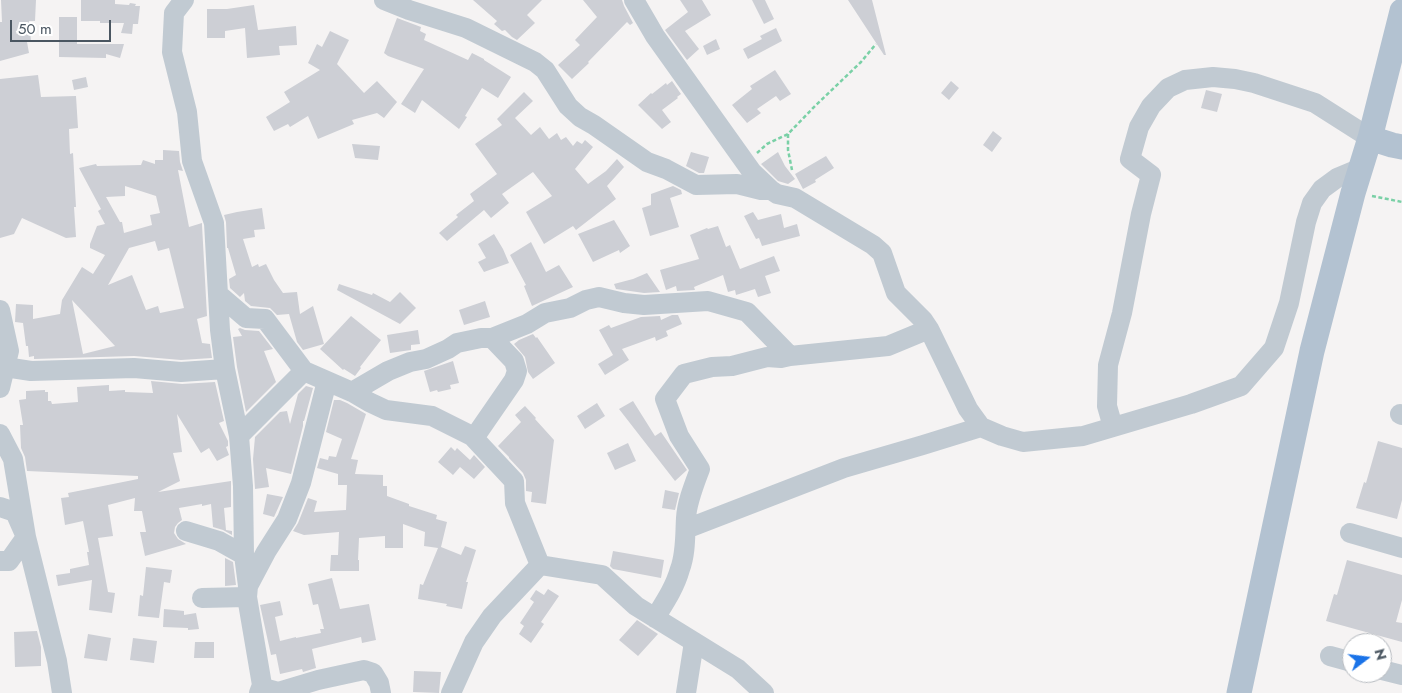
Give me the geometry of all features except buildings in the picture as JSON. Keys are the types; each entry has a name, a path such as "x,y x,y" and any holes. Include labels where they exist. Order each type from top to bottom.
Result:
{"main road":[{"path":"1239,693 1312,350 1353,193 1370,138 1402,11"},
{"path":"1370,138 1402,147"}],"street":[{"path":"184,0 174,13 172,52 187,112 192,162 214,223 220,330 225,369 239,436 247,592 260,689 278,692 318,680 364,670 373,673 379,683 381,693"},
{"path":"384,0 466,28 534,62 545,70 568,106 580,117 647,162 666,169 696,185 737,184 761,190 771,190"},
{"path":"634,0 655,36 752,172 777,194 795,198 878,249 882,254 891,276 891,284 896,293 923,320 929,329 968,409 981,427 1023,442 1083,436 1191,404 1240,386 1274,348 1289,302 1306,222 1312,204 1322,189 1337,178 1361,168"},
{"path":"1112,427 1107,406 1108,365 1122,313 1141,214 1151,175 1130,159 1139,127 1151,106 1168,88 1185,80 1213,77 1235,79 1254,83 1315,103 1370,138"},
{"path":"218,294 246,318 265,319 304,371 352,392 386,410 432,416 474,438 514,481 515,503 540,565"},
{"path":"352,392 388,371 410,362 426,359 457,343 481,338 492,338 527,324 545,313 570,308 586,300 599,297 624,303 644,305 708,301 747,312 790,356"},
{"path":"0,310 9,351 0,388"},
{"path":"655,618 670,594 681,568 686,540 686,516 693,487 700,469 679,436 666,399 684,374 712,366 740,365 767,357 781,358 888,346 929,329"},
{"path":"474,438 514,380 517,370 514,361 492,338"},
{"path":"5,367 31,371 134,368 181,372 225,369"},
{"path":"239,436 304,371"},
{"path":"247,592 266,552 287,519 301,483 327,381"},
{"path":"686,529 844,468 981,427"},
{"path":"0,434 13,459 26,537 57,661 62,693"},
{"path":"0,507 15,512 26,537"},
{"path":"186,531 219,541 244,555"},
{"path":"1350,533 1402,548"},
{"path":"0,561 9,561 26,537"},
{"path":"540,565 602,575 636,606 738,669 764,693"},
{"path":"451,693 474,642 492,616 540,565"},
{"path":"202,598 247,592"},
{"path":"686,693 694,642"},
{"path":"1330,656 1342,659"}],"path":[{"path":"752,172 758,153 768,144 788,134 861,62 876,44"},
{"path":"788,134 788,150 792,170"},
{"path":"1353,193 1402,202"}]}
